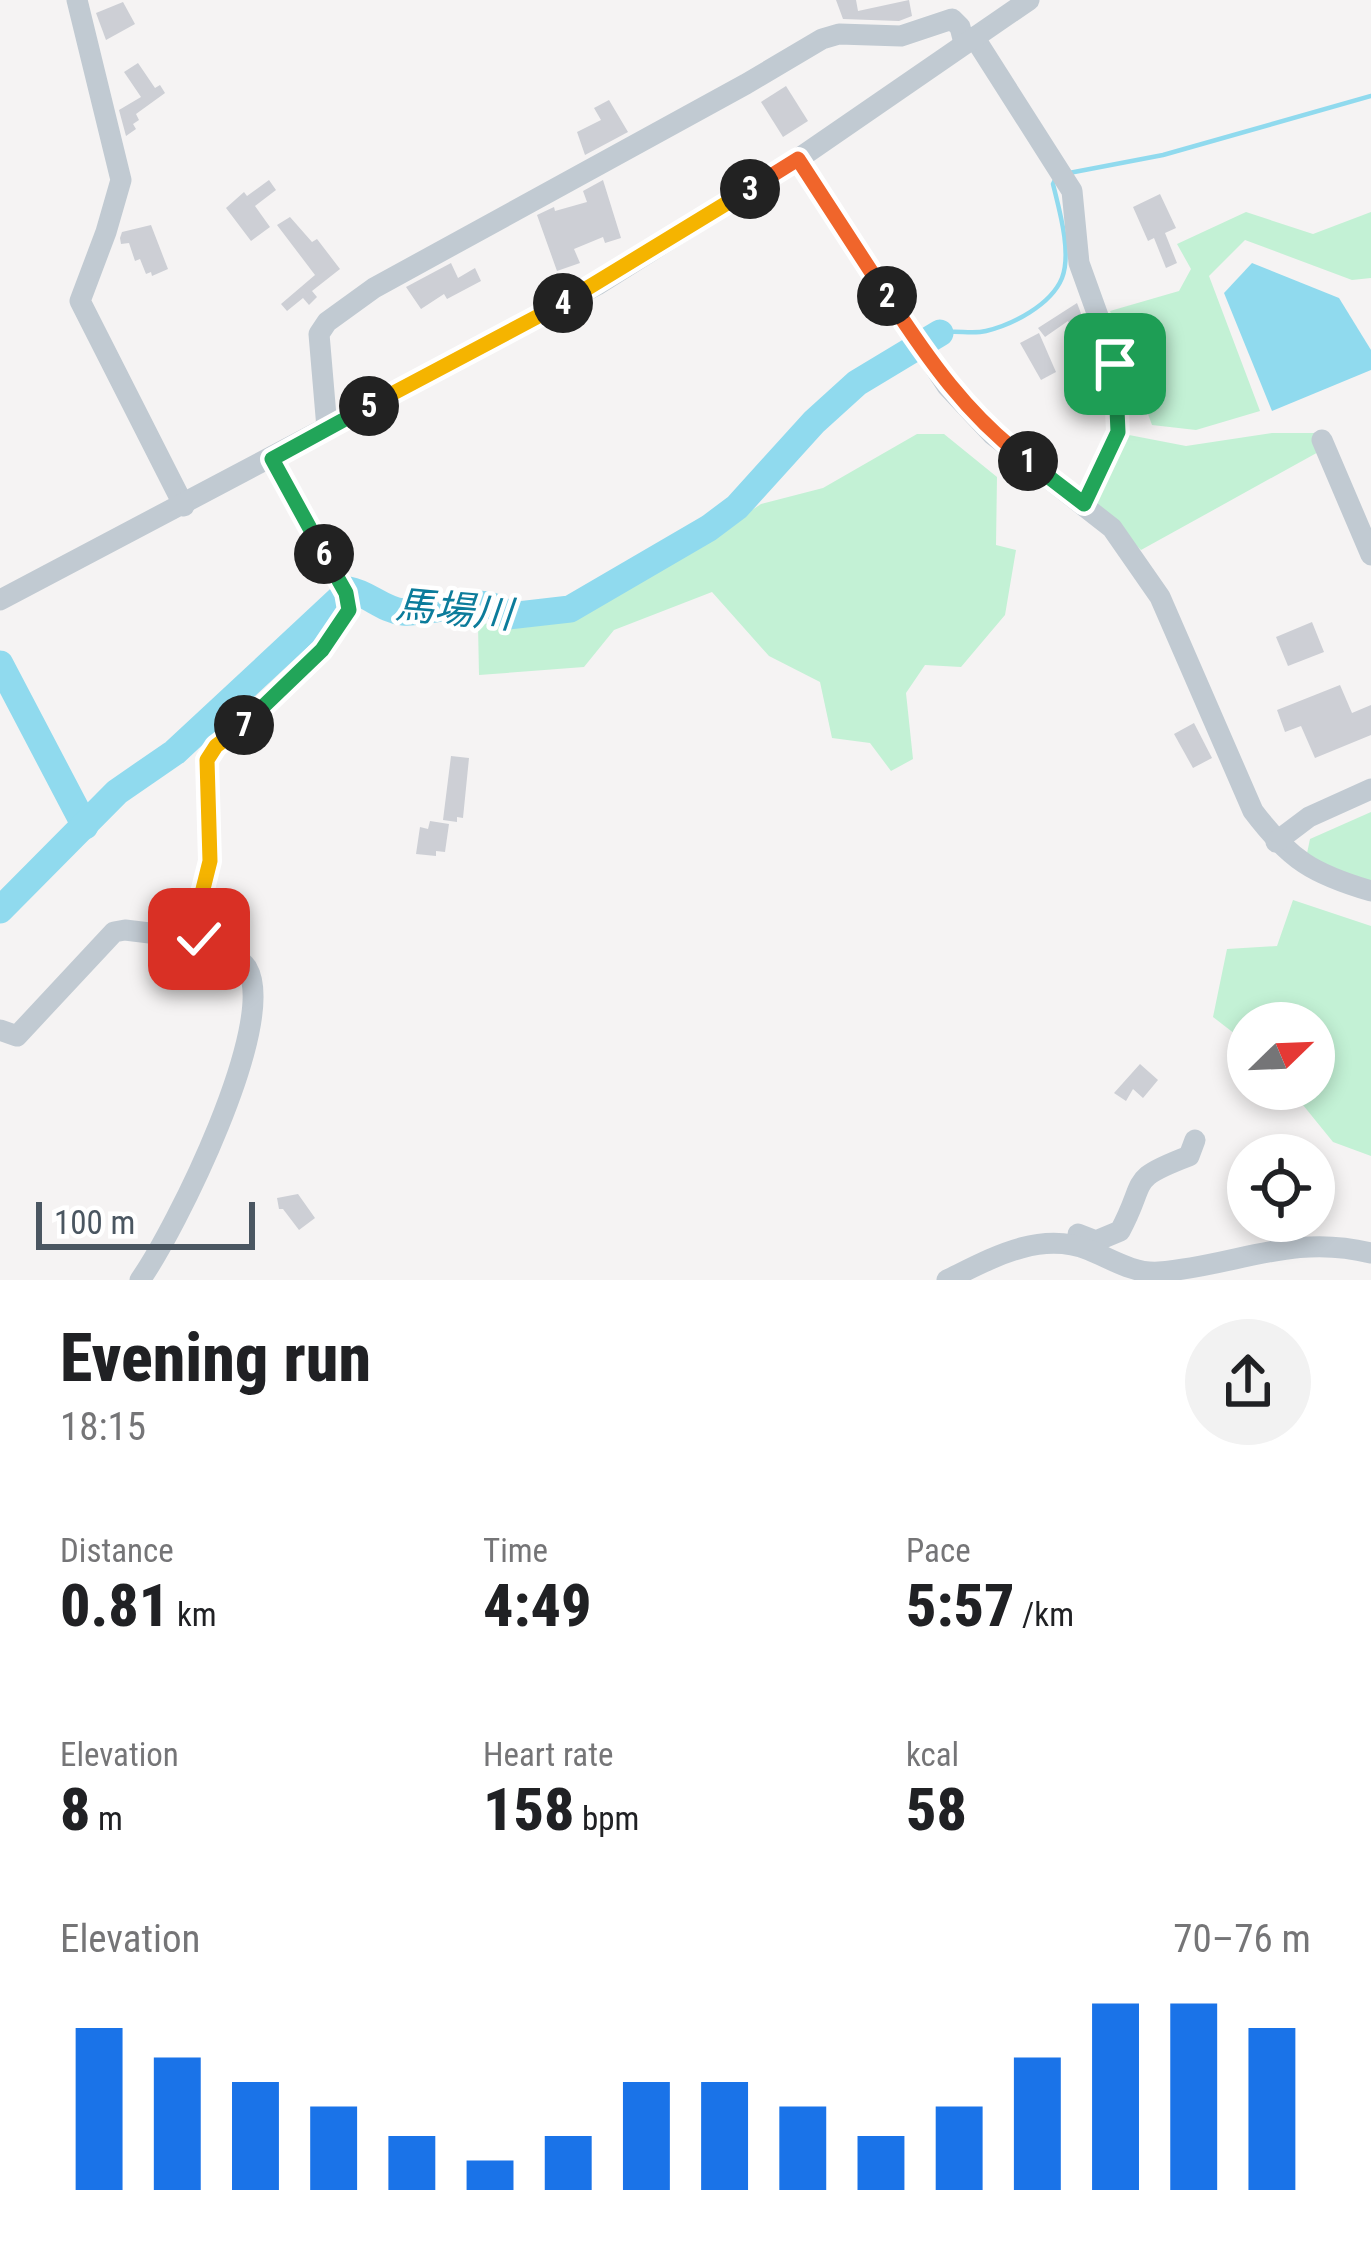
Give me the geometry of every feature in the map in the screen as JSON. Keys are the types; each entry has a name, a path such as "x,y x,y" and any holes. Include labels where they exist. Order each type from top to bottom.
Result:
{"street":[{"path":"76,0 121,180 80,301 184,506"},
{"path":"0,600 597,285 798,159 1029,0"},
{"path":"328,428 319,334 327,322 374,288 821,39 839,34 902,36 952,19 1072,190 1079,262 1115,364 1118,432 1084,504"},
{"path":"798,159 947,386 993,435 1112,528 1160,597 1244,793 1276,842 1324,878 1371,891"},
{"path":"1322,440 1371,555"},
{"path":"199,939 196,917 210,861 207,760 216,746 246,724 322,650 349,610 346,593 272,459"},
{"path":"1276,842 1309,818 1371,789"},
{"path":"0,1030 16,1036 114,932 125,929 199,939 248,969 252,990 249,1034 229,1100 171,1234 140,1280"},
{"path":"1036,1245 1036,1234 1046,1231 1071,1232 1096,1241 1120,1231 1139,1183 1154,1170 1190,1156 1195,1140"},
{"path":"947,1280 995,1256 1036,1245 1087,1249 1151,1272 1301,1244 1371,1252"}],"green space":[{"path":"1246,212 1313,234 1371,212 1371,278 1352,280 1245,240 1209,276 1260,411 1196,430 1152,425 1110,311 1179,291 1191,269 1177,244"},
{"path":"1272,433 1315,433 1322,450 1141,550 1094,504 1129,435 1186,446"},
{"path":"917,434 944,434 997,477 996,545 1016,550 1005,615 961,667 925,665 906,693 913,759 891,771 870,743 832,738 820,682 769,656 712,592 614,630 584,667 479,675 478,625 582,608 686,554 761,504 823,488"},
{"path":"1371,812 1371,887 1305,863 1310,839"},
{"path":"1293,900 1371,926 1371,1156 1335,1143 1335,1134 1327,1134 1307,1110 1335,1110 1335,1002 1227,1002 1227,1028 1213,1017 1227,949 1277,946"}],"water":[{"path":"1252,263 1339,298 1371,350 1371,370 1272,411 1224,293"}],"building":[{"path":"836,0 856,0 858,11 909,0 912,16 899,21 843,19"},
{"path":"123,2 135,24 106,40 96,13"},
{"path":"138,63 155,88 160,85 165,93 136,114 136,129 126,136 119,110 141,97 124,72"},
{"path":"786,86 808,121 783,137 761,102"},
{"path":"609,100 628,132 585,155 577,132 601,120 594,108"},
{"path":"269,180 276,190 255,206 270,227 251,241 226,208"},
{"path":"603,180 621,238 605,243 603,237 574,249 580,263 557,271 537,215 587,202 583,191"},
{"path":"1160,194 1176,228 1165,233 1177,263 1166,268 1154,238 1148,241 1133,207"},
{"path":"290,217 312,242 317,239 340,269 312,291 317,297 309,305 303,298 287,311 281,304 315,275 277,225"},
{"path":"151,225 168,269 152,276 146,274 140,259 135,261 129,243 121,244 120,238 122,232"},
{"path":"451,263 458,278 475,268 481,281 447,299 444,294 421,309 406,287"},
{"path":"1077,303 1093,345 1080,351 1068,321 1045,337 1038,328"},
{"path":"1039,333 1056,372 1041,380 1020,343"},
{"path":"1312,622 1324,652 1288,666 1276,637"},
{"path":"1340,685 1352,713 1371,705 1371,735 1315,758 1301,726 1285,732 1277,710"},
{"path":"1194,723 1212,758 1193,768 1174,734"},
{"path":"451,756 469,758 463,818 457,817 457,822 443,820"},
{"path":"430,821 449,824 445,852 416,854 420,827 428,829"},
{"path":"1140,1064 1158,1080 1143,1098 1133,1089 1126,1101 1114,1093"},
{"path":"298,1194 315,1218 299,1230 279,1209 277,1198"}],"waterway":[{"path":"1069,173 1163,155 1371,96"},
{"path":"940,333 980,332 1007,324 1040,305 1057,288 1066,256 1053,184 1056,178"},
{"name":"馬場川","path":"0,910 117,792 175,752 349,590 403,612 473,604 498,608 508,616 570,609 709,528 737,507 814,422 857,383 940,333"},
{"path":"0,664 85,826"}],"route":[{"path":"199,939 196,917 210,861 206,782 211,751 322,650 349,610 346,593 272,459 597,285 798,159 947,386 993,435 1084,504 1118,432 1115,364"}]}
